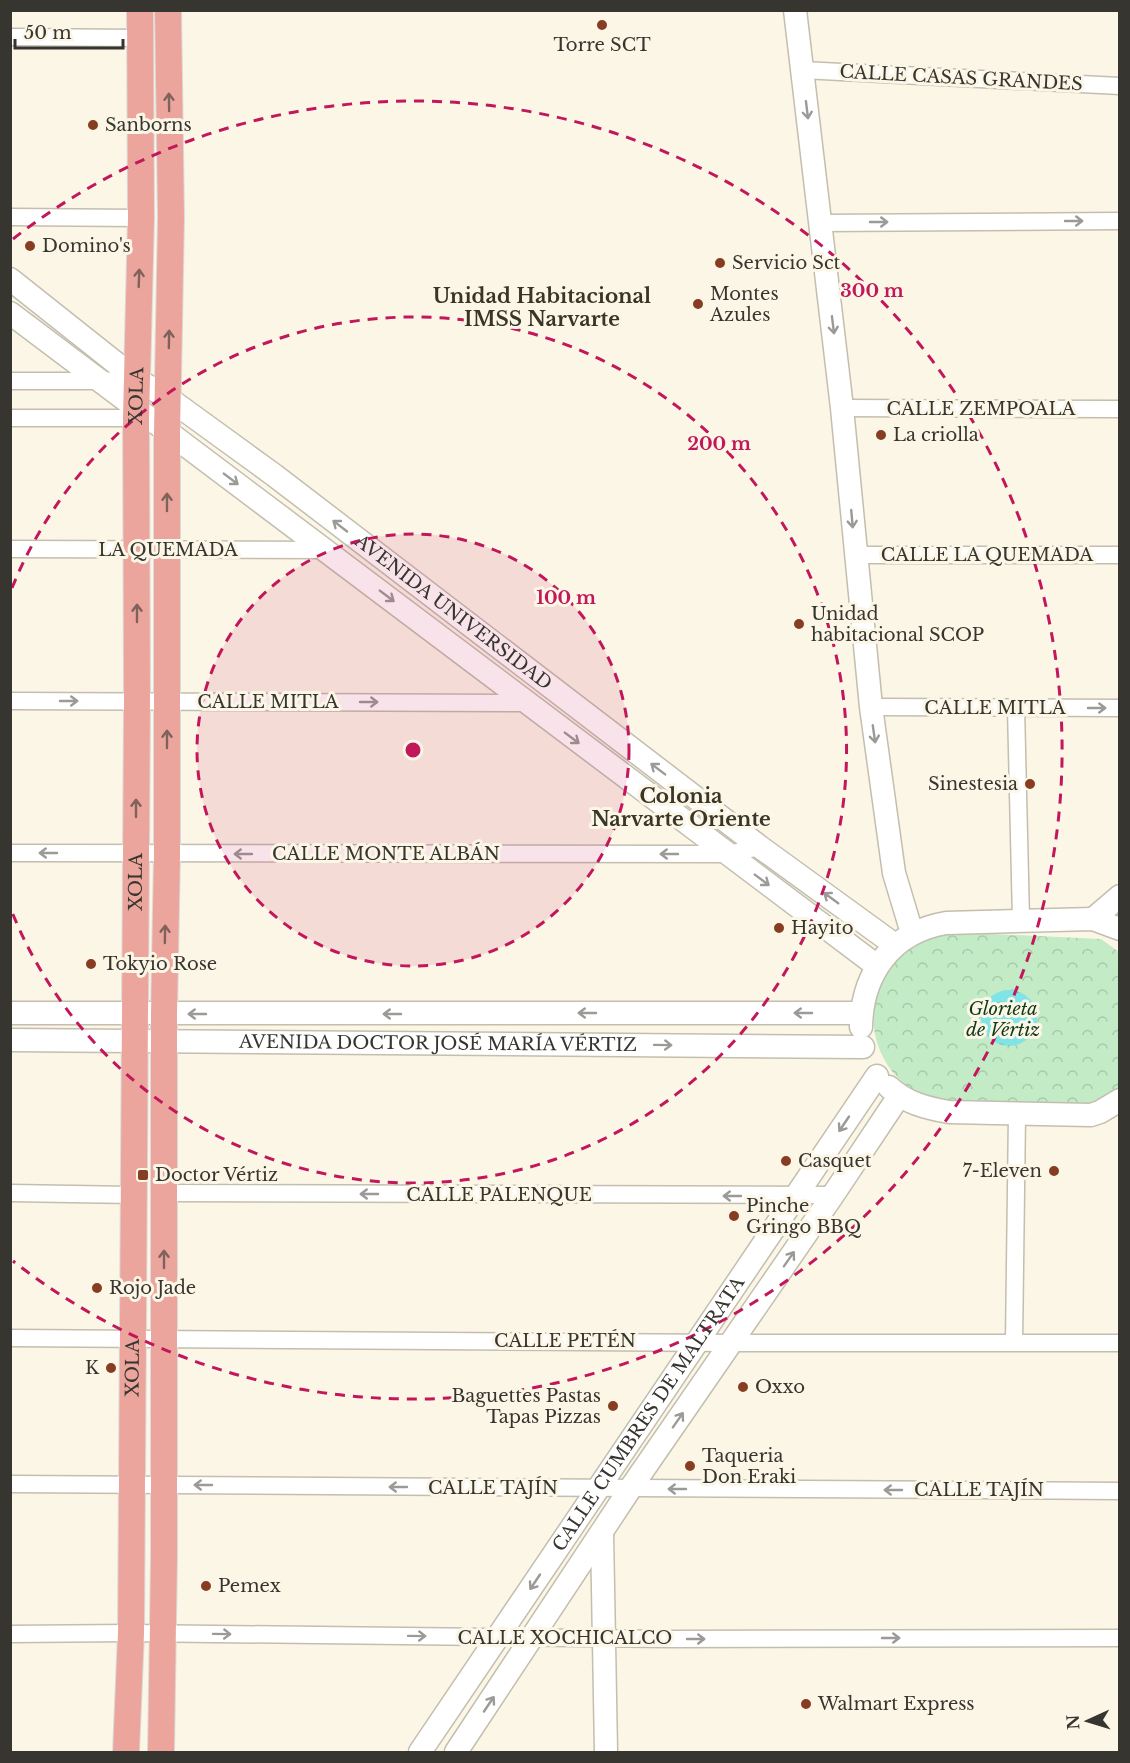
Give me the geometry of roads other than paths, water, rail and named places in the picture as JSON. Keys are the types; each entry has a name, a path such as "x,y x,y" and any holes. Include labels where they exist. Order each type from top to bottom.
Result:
{"main road":[{"name":"XOLA","path":"126,1752 130,1633 135,1014 136,379 141,218 140,10"},
{"name":"XOLA","path":"161,1752 164,1485 164,1014 167,854 167,432 171,218 168,10"},
{"path":"795,10 842,408 871,707 904,939"},
{"name":"AVENIDA UNIVERSIDAD","path":"10,279 136,379 168,398 274,475 760,847 904,939"},
{"name":"AVENIDA UNIVERSIDAD","path":"10,313 102,381 136,413 167,432 326,550 605,763 877,966"},
{"path":"257,499 274,475"},
{"path":"605,763 623,742"},
{"path":"1093,919 1119,896"},
{"path":"1117,1105 1090,1115 949,1112 926,1108 899,1096 877,1076 868,1063 863,1047 861,1013 867,986 877,966 904,939 931,926 946,923 1093,919 1119,929"},
{"name":"AVENIDA DOCTOR JOSÉ MARÍA VÉRTIZ","path":"10,1013 861,1013"},
{"name":"AVENIDA DOCTOR JOSÉ MARÍA VÉRTIZ","path":"10,1040 863,1047"},
{"name":"CALLE CUMBRES DE MALTRATA","path":"420,1752 877,1076"},
{"name":"CALLE CUMBRES DE MALTRATA","path":"456,1752 630,1489 899,1096"},
{"path":"602,1533 606,1752"}],"street":[{"path":"10,37 141,38"},
{"name":"CALLE CASAS GRANDES","path":"802,70 1119,86"},
{"path":"10,217 141,218"},
{"path":"821,223 1119,221"},
{"path":"10,381 136,379"},
{"name":"CALLE ZEMPOALA","path":"842,408 1119,410"},
{"path":"10,418 136,413"},
{"name":"LA QUEMADA","path":"10,549 326,550"},
{"name":"CALLE LA QUEMADA","path":"855,555 1119,555"},
{"name":"CALLE MITLA","path":"10,701 526,703"},
{"name":"CALLE MITLA","path":"871,707 1119,708"},
{"path":"1016,708 1020,920"},
{"name":"CALLE MONTE ALBÁN","path":"10,853 728,854 760,847"},
{"path":"1014,1342 1017,1114"},
{"path":"10,1193 133,1195"},
{"name":"CALLE PALENQUE","path":"165,1193 833,1195"},
{"name":"CALLE PETÉN","path":"10,1338 1119,1343"},
{"name":"CALLE TAJÍN","path":"10,1484 1119,1491"},
{"name":"CALLE XOCHICALCO","path":"10,1634 130,1633 533,1638 1119,1638"}],"water":[{"path":"1004,990 1014,990 1029,998 1035,1007 1037,1018 1035,1029 1029,1038 1014,1046 1004,1046 993,1041 986,1034 981,1023 981,1013 986,1002 993,995"}],"place":[{"name":"Torre SCT","path":"602,25"},
{"name":"Sanborns","path":"93,125"},
{"name":"Domino's","path":"30,246"},
{"name":"Servicio Sct","path":"720,263"},
{"name":"Montes Azules","path":"698,304"},
{"name":"La criolla","path":"881,435"},
{"name":"Unidad habitacional SCOP","path":"799,624"},
{"name":"Sinestesia","path":"1030,784"},
{"name":"Hayito","path":"779,928"},
{"name":"Tokyio Rose","path":"91,964"},
{"name":"Casquet","path":"786,1161"},
{"name":"7-Eleven","path":"1054,1171"},
{"name":"Doctor Vértiz","path":"143,1175"},
{"name":"Pinche Gringo BBQ","path":"734,1216"},
{"name":"Rojo Jade","path":"97,1288"},
{"name":"K","path":"111,1368"},
{"name":"Oxxo","path":"743,1387"},
{"name":"Baguettes Pastas Tapas Pizzas","path":"613,1406"},
{"name":"Taqueria Don Eraki","path":"690,1466"},
{"name":"Pemex","path":"206,1586"},
{"name":"Walmart Express","path":"806,1704"}],"district":[{"name":"Unidad Habitacional IMSS Narvarte","path":"542,308"},
{"name":"Colonia Narvarte Oriente","path":"681,808"}],"park label":[{"name":"Glorieta de Vértiz","path":"1003,1019"}]}
